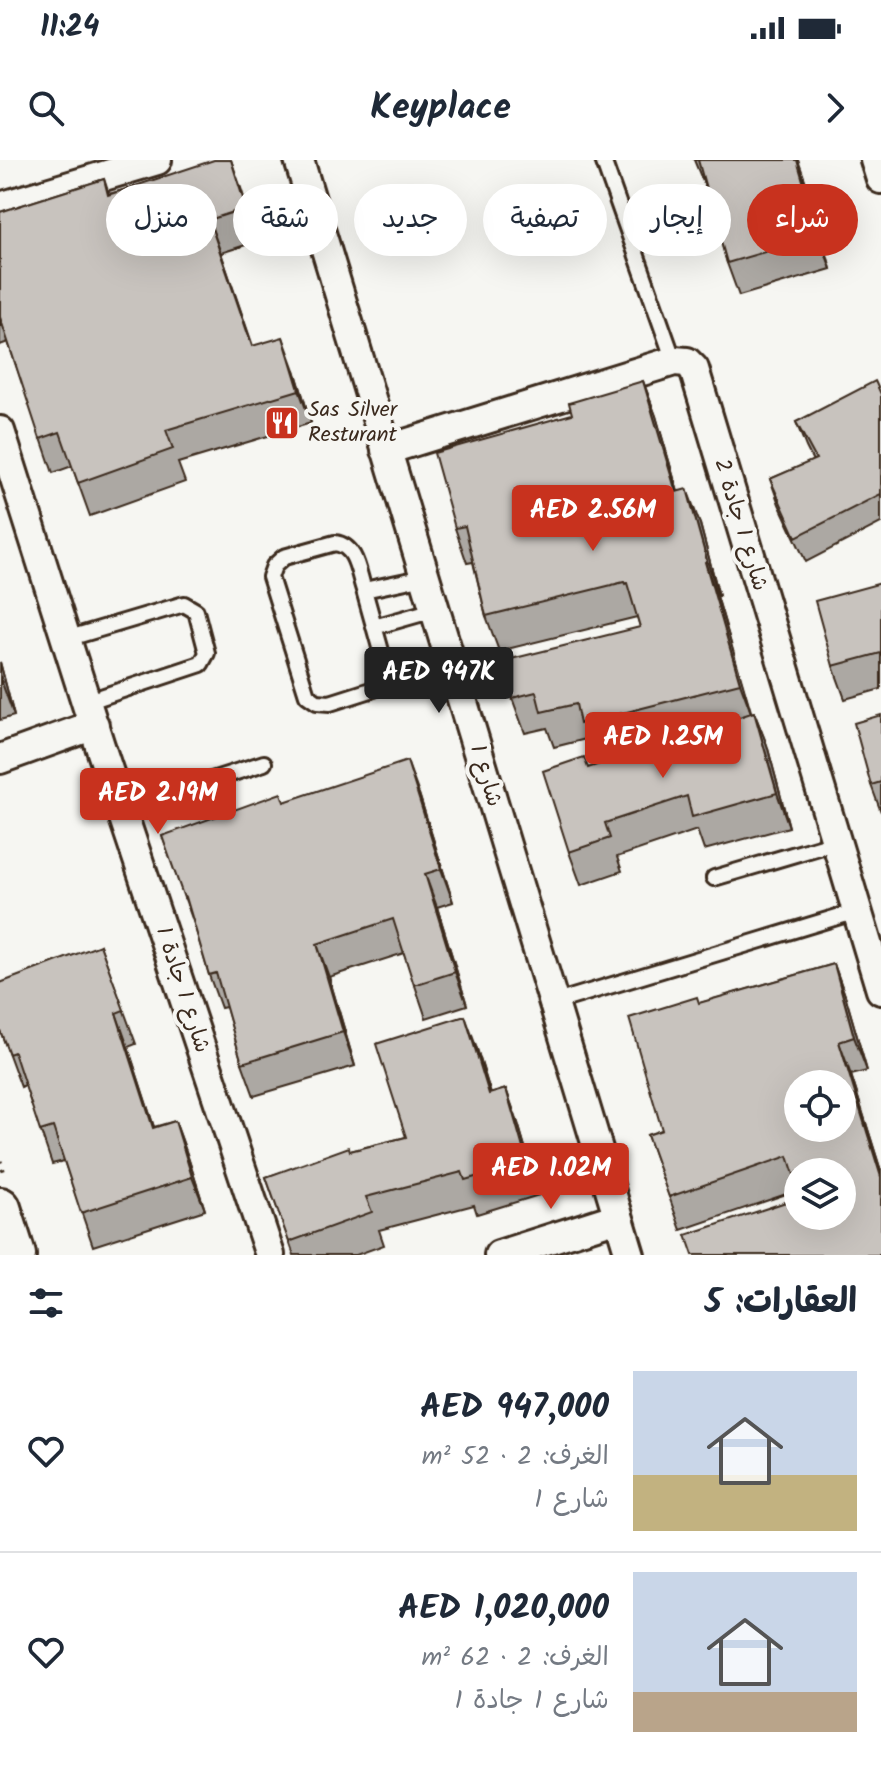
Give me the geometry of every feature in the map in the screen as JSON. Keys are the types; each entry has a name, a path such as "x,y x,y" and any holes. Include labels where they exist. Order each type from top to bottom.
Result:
{"main road":[{"path":"0,1208 15,1255"}],"street":[{"path":"0,207 157,160"},
{"name":"شارع 1","path":"299,160 630,1255"},
{"path":"875,160 881,179"},
{"path":"386,450 674,361"},
{"name":"شارع 1 جادة 2","path":"674,361 687,362 694,369 881,990"},
{"name":"شارع 1 جادة 1","path":"0,431 90,714 270,1255"},
{"path":"0,759 90,714"},
{"path":"499,1255 618,1217"}],"lane":[{"path":"603,160 674,361"},
{"path":"335,543 343,544 351,550 374,627 386,669 382,681 374,689 330,703 317,702 307,695 270,577 274,566 284,557 335,543"},
{"path":"364,590 425,577"},
{"path":"66,639 184,604 196,611 207,653 201,664 90,714"},
{"path":"374,627 434,610"},
{"path":"122,809 264,763"},
{"path":"714,878 836,842"},
{"path":"553,1003 857,911"}],"building":[{"path":"214,160 231,160 238,184 233,184 233,212 217,217 217,184 141,184"},
{"path":"698,160 797,160 804,184 747,184 747,256 751,256 727,263 725,256 731,256 731,184 705,184"},
{"path":"104,179 106,256 217,256 217,243 252,346 283,337 299,390 166,430 173,449 78,483 60,432 40,439 0,317 0,212"},
{"path":"643,381 676,492 687,489 740,683 580,724 576,704 541,712 536,692 512,698 503,661 640,627 627,583 486,616 465,526 455,528 434,453 572,414 569,403"},
{"path":"875,381 881,394 881,494 796,537 770,479 816,459 796,422"},
{"path":"881,583 881,653 833,666 815,601"},
{"path":"754,712 777,793 692,817 687,796 605,823 610,838 569,852 543,771 584,757 588,768"},
{"path":"881,715 881,782 871,785 854,723"},
{"path":"407,761 441,869 425,874 455,972 414,985 393,919 317,944 343,1032 242,1063 216,973 209,975 186,897 162,836 281,793 284,802"},
{"path":"100,945 124,1010 116,1013 153,1128 175,1121 192,1177 81,1213 53,1127 40,1131 14,1052 9,1054 0,1030 0,983"},
{"path":"834,964 854,1037 839,1042 848,1070 784,1070 784,1142 856,1142 856,1097 881,1177 881,1255 693,1255 686,1235 784,1203 784,1230 856,1230 856,1158 788,1156 669,1197 647,1135 662,1130 629,1018 697,997 699,1003"},
{"path":"465,1016 489,1094 506,1089 527,1162 465,1180 462,1172 366,1197 372,1212 289,1242 266,1177 349,1147 350,1151 406,1137 376,1044"}],"place":[{"name":"Sas Silver Resturant","path":"282,423"}]}
